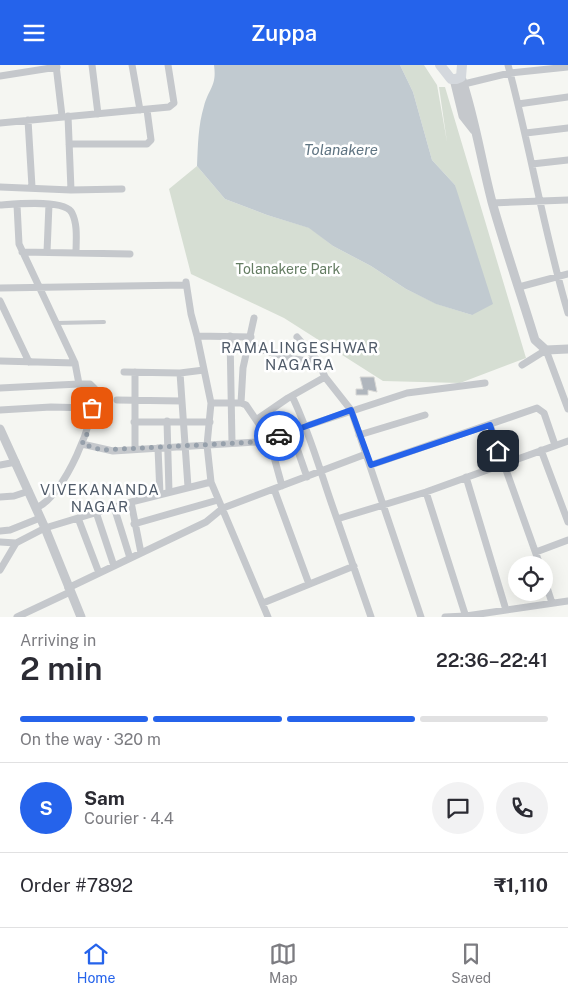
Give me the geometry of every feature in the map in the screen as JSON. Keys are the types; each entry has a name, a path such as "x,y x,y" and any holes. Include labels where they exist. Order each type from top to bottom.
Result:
{"main road":[{"path":"440,65 448,76 459,80 462,65"}],"street":[{"path":"92,65 98,114"},
{"path":"69,144 147,144 150,140 132,65"},
{"path":"0,123 172,106 174,98 168,65"},
{"path":"508,65 526,133 558,277 568,313"},
{"path":"0,76 57,66 69,144 71,190"},
{"path":"568,67 459,80 463,116 474,130 492,203 535,340 546,350 568,409"},
{"path":"518,104 568,97"},
{"path":"28,120 32,187"},
{"path":"526,133 568,128"},
{"path":"532,164 568,159"},
{"path":"0,187 71,190 122,189"},
{"path":"492,203 568,200"},
{"path":"47,252 49,204"},
{"path":"0,205 49,204 64,205 70,208 75,221 76,253"},
{"path":"17,205 18,237 22,252 75,363 80,384"},
{"path":"22,252 130,254"},
{"path":"519,287 568,274"},
{"path":"0,288 39,289 186,284 211,403 207,445 211,482 268,617"},
{"path":"0,301 29,362"},
{"path":"241,403 243,368 254,318"},
{"path":"197,336 250,337"},
{"path":"230,336 232,443"},
{"path":"297,337 318,361 326,377 351,410 421,617"},
{"path":"248,345 295,359 318,361"},
{"path":"522,365 546,350 568,349"},
{"path":"0,361 75,363"},
{"path":"124,372 180,373 204,370"},
{"path":"135,373 135,449"},
{"path":"180,373 188,487"},
{"path":"256,420 292,396 326,377"},
{"path":"82,444 113,451 257,442 407,393 486,383"},
{"path":"0,388 90,384 95,389 87,434 56,491 48,501 36,508"},
{"path":"292,396 306,425 320,473 354,566 370,617"},
{"path":"118,400 182,401"},
{"path":"211,403 241,403 246,405 269,439 277,462 282,486"},
{"path":"0,410 51,407 92,408"},
{"path":"371,465 537,408 544,413 555,445"},
{"path":"359,435 425,415"},
{"path":"167,421 169,491"},
{"path":"134,422 210,421"},
{"path":"490,425 502,463 537,556"},
{"path":"0,429 3,444 16,462 45,527 81,617"},
{"path":"291,431 307,477"},
{"path":"337,519 426,492 502,463 568,441"},
{"path":"158,448 160,494"},
{"path":"541,450 568,522"},
{"path":"17,617 99,573 206,522 222,508 320,473 366,454"},
{"path":"0,465 16,462"},
{"path":"466,477 506,610"},
{"path":"0,570 16,543 45,527 169,491 211,482"},
{"path":"274,489 309,585"},
{"path":"0,497 14,496 28,491"},
{"path":"426,492 466,617"},
{"path":"134,523 218,500"},
{"path":"130,502 140,553"},
{"path":"114,507 130,558"},
{"path":"96,512 114,566"},
{"path":"78,517 99,573"},
{"path":"0,531 10,530 40,518"},
{"path":"536,552 568,540"},
{"path":"0,542 16,543"},
{"path":"263,603 354,566"},
{"path":"445,617 466,617 568,601"}],"lane":[{"path":"56,323 104,322"}],"green space":[{"name":"Tolanakere Park","path":"400,65 424,65 437,85 447,142 439,87 445,87 526,358 460,383 383,381 284,318 191,274 169,189 197,166 225,199 267,215 310,228 333,246 371,266 406,289 437,304 472,315 455,185 432,160 413,92"}],"water":[{"name":"Tolanakere","path":"214,65 400,65 413,92 432,160 455,185 493,304 472,315 436,304 406,289 371,266 333,246 309,228 225,199 197,166 202,113 214,78"}],"building":[{"path":"360,377 374,377 377,392 368,390 368,395 356,395 356,389 363,389"}],"way so far":[{"path":"92,408 87,434 82,444 102,450 113,451 257,442 279,436"}],"district":[{"name":"RAMALINGESHWAR NAGARA","path":"300,356"},
{"name":"VIVEKANANDA NAGAR","path":"100,498"}],"route":[{"path":"279,436 351,410 371,465 490,425 498,451"}]}
